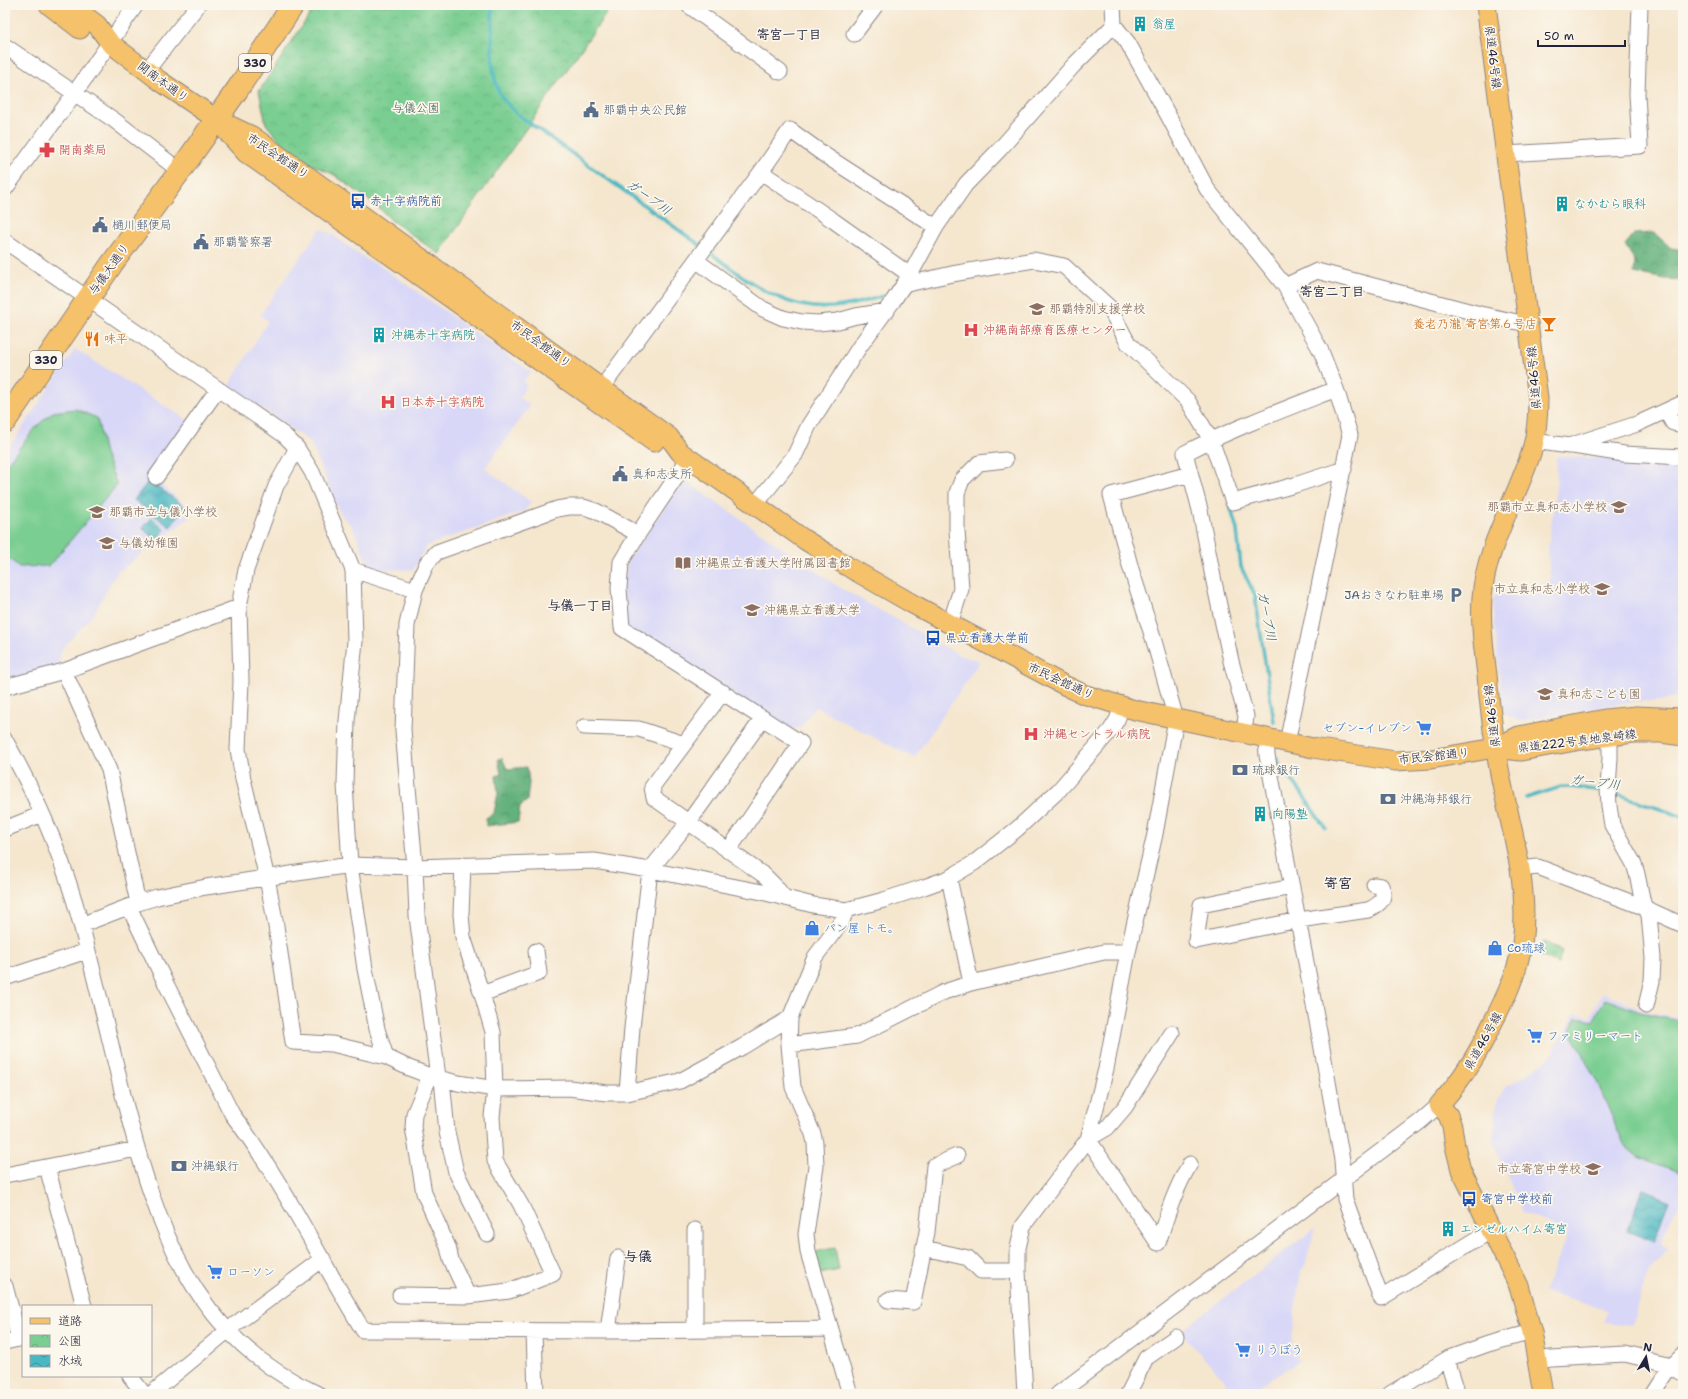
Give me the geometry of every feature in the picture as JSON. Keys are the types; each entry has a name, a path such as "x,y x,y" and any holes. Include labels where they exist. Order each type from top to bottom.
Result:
{"highway":[{"name":"330","path":"216,119 293,5"},
{"name":"与儀大通り","path":"5,421 88,299 216,119"}],"main road":[{"name":"開南本通り","path":"48,5 94,38 110,43"},
{"name":"開南本通り","path":"70,5 96,25 110,43 216,119"},
{"name":"県道46号線","path":"1440,1105 1458,1085 1482,1046 1503,1002 1514,975 1522,945 1524,927 1523,894 1520,869 1495,748 1482,629 1482,596 1491,552 1530,458 1538,417 1538,398 1486,5"},
{"name":"市民会館通り","path":"216,119 252,136 597,394 669,437 684,455 805,540 847,566 950,624 1069,687 1122,706 1176,719 1287,743 1365,757 1395,761 1431,759 1495,748"},
{"name":"県道222号真地泉崎線","path":"1495,748 1519,736 1605,719 1636,716 1683,718"},
{"name":"県道222号真地泉崎線","path":"1495,748 1521,751 1610,735 1661,733 1683,736"},
{"path":"1440,1105 1448,1115 1452,1126 1454,1146 1461,1170 1519,1286 1532,1332 1543,1394"}],"street":[{"path":"5,189 136,5"},
{"path":"147,70 198,5"},
{"path":"688,5 780,72"},
{"path":"854,34 876,5"},
{"path":"1113,5 1114,25 1128,43 1207,189 1286,286 1322,351 1336,389 1350,435 1287,743"},
{"path":"1506,154 1640,146 1637,94 1640,5"},
{"path":"755,505 795,455 809,424 860,346 890,306 905,283 936,227 966,184 1000,149 1073,66 1114,25"},
{"path":"5,46 114,120 180,171"},
{"path":"597,394 710,243 790,130 844,168 936,227"},
{"path":"761,172 834,221 905,283"},
{"path":"5,241 284,435 297,448 312,472 353,570 355,641 347,721 345,784 350,865 365,969 377,1029 386,1057"},
{"path":"699,258 763,309 783,318 802,322 818,323 838,321 856,316 873,314 890,306"},
{"path":"905,283 1034,260 1064,266 1109,306 1128,342 1188,401 1211,440 1234,502 1295,485 1344,469"},
{"path":"1286,286 1317,271 1480,314 1517,322 1528,321"},
{"path":"156,477 218,389"},
{"path":"1244,733 1246,716 1231,660 1200,510 1185,453 1211,440 1336,389"},
{"path":"1569,446 1637,424 1683,404"},
{"path":"1666,411 1673,423 1683,425"},
{"path":"1534,441 1624,454 1683,457"},
{"path":"297,448 276,486 246,570 239,607 242,681 238,753 267,878 276,926 293,1042 332,1044 386,1057 409,1068 437,1077 494,1089 569,1088 607,1093 626,1093 668,1085 680,1081 742,1047 790,1018"},
{"path":"684,455 621,562 619,588 622,628 801,743 728,852"},
{"path":"950,624 961,589 957,530 957,493 962,480 980,463 1006,460"},
{"path":"1025,1394 1018,1248 1023,1226 1088,1139 1106,1069 1128,952 1155,834 1176,719 1146,612 1131,569 1111,495 1190,474"},
{"path":"487,1234 456,1172 447,1132 437,1077 417,916 415,867 404,730 408,626 415,590 427,563 437,552 557,509 584,507 608,517 638,534"},
{"path":"353,570 415,590"},
{"path":"5,687 64,671 239,607"},
{"path":"64,671 109,770 133,905 165,982 232,1114 259,1152 323,1259 363,1330 608,1331 832,1329"},
{"path":"723,692 652,787 654,798 728,852 764,876 783,896"},
{"path":"81,925 157,897 206,887 350,865 415,867 594,861 650,870 783,896 814,905 846,910 884,900 949,878 974,863 1017,829 1059,790 1110,731 1117,720 1122,706"},
{"path":"626,1093 650,870 688,823 763,718"},
{"path":"584,727 639,729 684,744"},
{"path":"1610,735 1608,792 1612,825 1634,864 1643,903 1649,915 1653,958 1652,981 1646,1006"},
{"path":"1266,738 1267,755 1299,920 1341,1154 1345,1199 1381,1298 1492,1230"},
{"path":"5,740 42,814 66,876 81,925 137,1149 157,1209 175,1255 195,1291 228,1331 250,1352 268,1366 318,1394"},
{"path":"5,829 42,814"},
{"path":"400,1295 468,1296 509,1291 553,1274 521,1205 495,1161 492,1118 494,1089 493,1032 463,936 461,914 463,865"},
{"path":"1520,869 1538,867 1647,909 1683,925"},
{"path":"949,878 971,983"},
{"path":"1292,887 1201,905 1196,941 1299,920 1368,910 1378,906 1383,898 1383,891 1380,886 1374,885"},
{"path":"846,910 842,921 816,957 790,1018 789,1045 793,1088 813,1134 815,1143 816,1166 806,1234 808,1252 850,1394"},
{"path":"5,978 87,951"},
{"path":"482,994 539,972 536,951"},
{"path":"789,1045 857,1036 944,992 971,983 1104,952 1128,952"},
{"path":"1088,1139 1107,1128 1125,1107 1172,1033"},
{"path":"437,1077 414,1114 413,1127 424,1193 448,1247 451,1260 468,1296"},
{"path":"1058,1394 1343,1178 1421,1121 1440,1105"},
{"path":"1088,1139 1158,1243 1176,1190 1190,1164"},
{"path":"5,1175 137,1149"},
{"path":"888,1300 913,1302 927,1232 934,1166 957,1156"},
{"path":"47,1167 84,1305"},
{"path":"695,1230 695,1330"},
{"path":"924,1248 968,1258 974,1266 981,1271 1018,1271"},
{"path":"608,1331 618,1258"},
{"path":"151,1394 228,1331 323,1259"},
{"path":"5,1286 16,1339"},
{"path":"534,1330 536,1394"},
{"path":"1390,1394 1447,1360 1488,1344 1532,1332"},
{"path":"1128,1394 1146,1358 1176,1337"},
{"path":"1652,1394 1677,1369 1683,1353"},
{"path":"1538,1360 1625,1354 1677,1369"},
{"path":"1447,1360 1458,1394"},
{"path":"131,1377 144,1394"}],"shaded area":[{"name":"日本赤十字病院","path":"320,229 329,232 367,260 379,265 531,372 523,382 527,386 519,397 530,406 485,468 531,502 525,511 426,546 413,570 370,569 351,524 343,518 338,509 310,442 229,385 268,321 260,315"},
{"name":"那覇市立与儀小学校","path":"75,349 189,421 152,477 189,508 190,517 118,572 93,615 61,650 59,665 5,682 5,454"},
{"name":"市立真和志小学校","path":"1556,456 1629,462 1683,463 1683,695 1660,701 1634,701 1520,721 1504,713 1494,625 1493,597 1550,582 1548,548 1557,481"},
{"name":"沖縄県立看護大学","path":"684,480 839,587 959,655 980,661 914,758 815,707 800,728 790,729 626,628 622,592 628,561"},
{"name":"市立寄宮中学校","path":"1603,992 1644,1011 1683,1018 1683,1195 1660,1242 1668,1250 1649,1269 1632,1325 1603,1322 1607,1310 1543,1292 1569,1233 1522,1212 1493,1142 1497,1101 1506,1086 1524,1076 1549,1058 1575,1013 1590,1017"},
{"path":"1315,1228 1305,1266 1301,1270 1295,1310 1292,1344 1299,1361 1246,1394 1229,1394 1226,1382 1180,1332"}],"green space":[{"name":"与儀公園","path":"316,5 612,5 439,254 391,220 376,205 333,174 310,164 284,146 266,124 259,91"},
{"path":"1654,233 1671,248 1683,250 1683,280 1665,279 1634,273 1635,261 1625,245 1634,234"},
{"path":"75,409 97,418 105,454 117,485 49,566 19,567 5,555 5,466 37,426 53,412"},
{"path":"502,758 507,769 527,767 529,783 527,801 520,806 518,822 486,826 486,818 494,813 498,793 496,776 501,774 498,759"},
{"path":"1543,941 1562,951 1558,964 1540,954"},
{"path":"1605,999 1640,1012 1683,1021 1683,1173 1638,1157 1624,1145 1598,1084 1570,1029 1576,1018 1593,1021"},
{"path":"835,1248 839,1270 819,1274 814,1252"}],"water":[{"path":"149,480 185,507 170,527 134,500"},
{"path":"152,518 165,529 156,540 142,528"},
{"path":"1643,1190 1670,1201 1654,1241 1627,1230"}],"waterway":[{"name":"ガーブ川","path":"492,5 492,49 494,72 500,95 504,101 517,114 701,246"},
{"name":"ガーブ川","path":"708,251 738,274 769,293 803,305 822,307 842,306 883,296"},
{"name":"ガーブ川","path":"1230,505 1237,530 1241,567 1255,595 1274,722"},
{"name":"ガーブ川","path":"1277,758 1282,769 1299,789 1326,828"},
{"name":"ガーブ川","path":"1526,798 1561,787 1604,791"},
{"name":"ガーブ川","path":"1612,792 1683,817"}],"place":[{"name":"翁屋","path":"1140,24"},
{"name":"那覇中央公民館","path":"591,110"},
{"name":"開南薬局","path":"47,150"},
{"name":"赤十字病院前","path":"358,201"},
{"name":"なかむら眼科","path":"1562,204"},
{"name":"樋川郵便局","path":"100,225"},
{"name":"那覇警察署","path":"201,242"},
{"name":"那覇特別支援学校","path":"1037,309"},
{"name":"養老乃瀧 寄宮第６号店","path":"1549,324"},
{"name":"沖縄南部療育医療センター","path":"971,330"},
{"name":"沖縄赤十字病院","path":"379,335"},
{"name":"味平","path":"92,339"},
{"name":"日本赤十字病院","path":"388,402"},
{"name":"真和志支所","path":"620,474"},
{"name":"那覇市立真和志小学校","path":"1619,507"},
{"name":"那覇市立与儀小学校","path":"97,512"},
{"name":"与儀幼稚園","path":"107,543"},
{"name":"沖縄県立看護大学附属図書館","path":"683,563"},
{"name":"市立真和志小学校","path":"1602,589"},
{"name":"JAおきなわ駐車場","path":"1456,595"},
{"name":"沖縄県立看護大学","path":"752,610"},
{"name":"県立看護大学前","path":"933,638"},
{"name":"真和志こども園","path":"1545,694"},
{"name":"セブン-イレブン","path":"1424,728"},
{"name":"沖縄セントラル病院","path":"1031,734"},
{"name":"琉球銀行","path":"1240,770"},
{"name":"沖縄海邦銀行","path":"1388,799"},
{"name":"向陽塾","path":"1260,814"},
{"name":"パン屋 トモ。","path":"812,928"},
{"name":"Co琉球","path":"1495,948"},
{"name":"ファミリーマート","path":"1535,1036"},
{"name":"沖縄銀行","path":"179,1166"},
{"name":"市立寄宮中学校","path":"1593,1169"},
{"name":"寄宮中学校前","path":"1469,1199"},
{"name":"エンゼルハイム寄宮","path":"1448,1229"},
{"name":"ローソン","path":"215,1272"},
{"name":"りうぼう","path":"1243,1350"}],"district":[{"name":"寄宮一丁目","path":"789,34"},
{"name":"寄宮二丁目","path":"1332,291"},
{"name":"与儀一丁目","path":"580,605"},
{"name":"寄宮","path":"1338,883"},
{"name":"与儀","path":"638,1256"}]}
